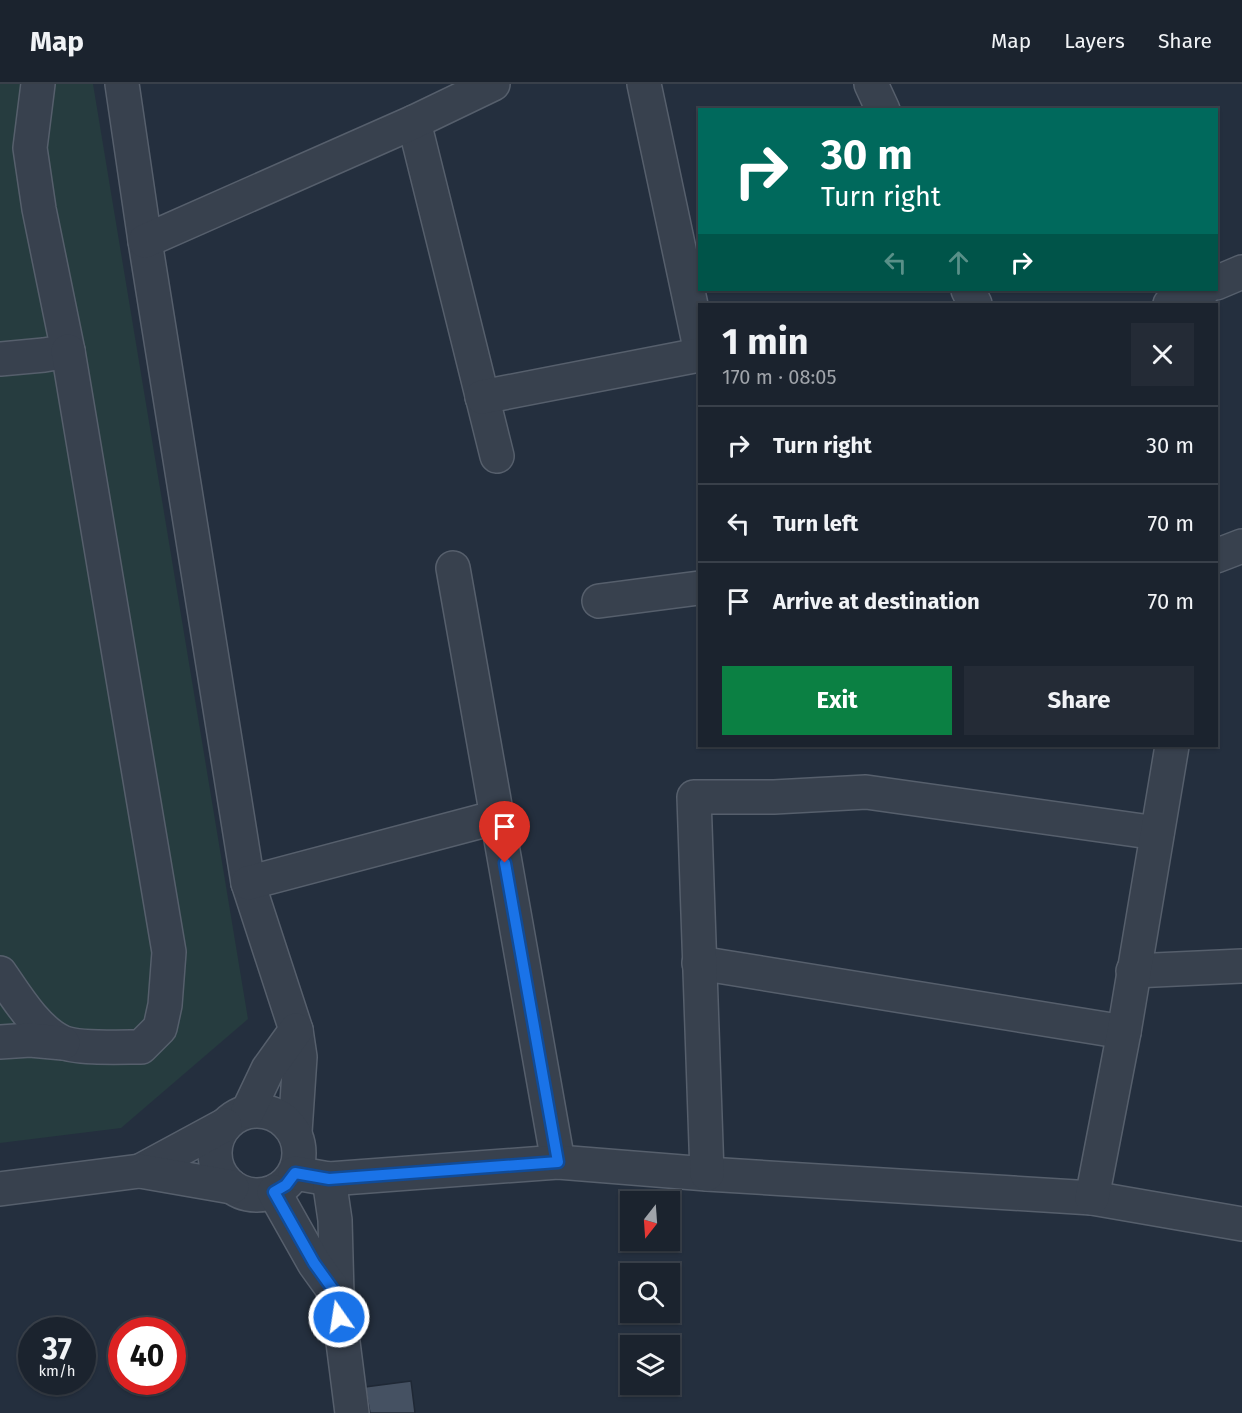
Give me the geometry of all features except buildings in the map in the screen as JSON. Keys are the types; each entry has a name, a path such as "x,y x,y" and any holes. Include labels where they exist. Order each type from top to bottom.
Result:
{"street":[{"path":"0,1042 30,1040 101,1047 141,1047 160,1029 165,1005 169,952 68,351 39,209 30,148 38,84"},
{"path":"122,84 248,883 296,1030 300,1057 295,1132"},
{"path":"146,241 414,122 493,84"},
{"path":"644,84 698,338"},
{"path":"872,84 883,108"},
{"path":"414,122 496,456"},
{"path":"1218,283 1242,272"},
{"path":"1172,303 1201,291"},
{"path":"0,359 68,351"},
{"path":"482,397 698,354"},
{"path":"1218,555 1242,546"},
{"path":"453,567 558,1162"},
{"path":"599,601 698,588"},
{"path":"1092,1198 1124,1032 1172,747"},
{"path":"707,1174 694,797 774,797 866,792 1157,833"},
{"path":"248,883 497,817"},
{"path":"699,963 1124,1032"},
{"path":"1133,971 1242,966"},
{"path":"0,973 34,1021 63,1043"},
{"path":"232,1187 222,1176 216,1164 215,1150 218,1137 236,1118 296,1030"},
{"path":"140,1171 236,1118 261,1110 275,1113 286,1121 295,1132 300,1145 300,1160 284,1183"},
{"path":"0,1189 140,1171 232,1187 245,1194 259,1195 284,1183 558,1162 707,1174 1092,1198 1242,1224"},
{"path":"329,1179 335,1220 337,1295 352,1413"},
{"path":"284,1183 314,1263 337,1295"}],"green space":[{"path":"0,84 93,84 248,1019 121,1128 0,1143"}],"route":[{"path":"339,1317 337,1295 314,1263 274,1192 286,1185 295,1173 329,1179 558,1162 505,863"}]}
